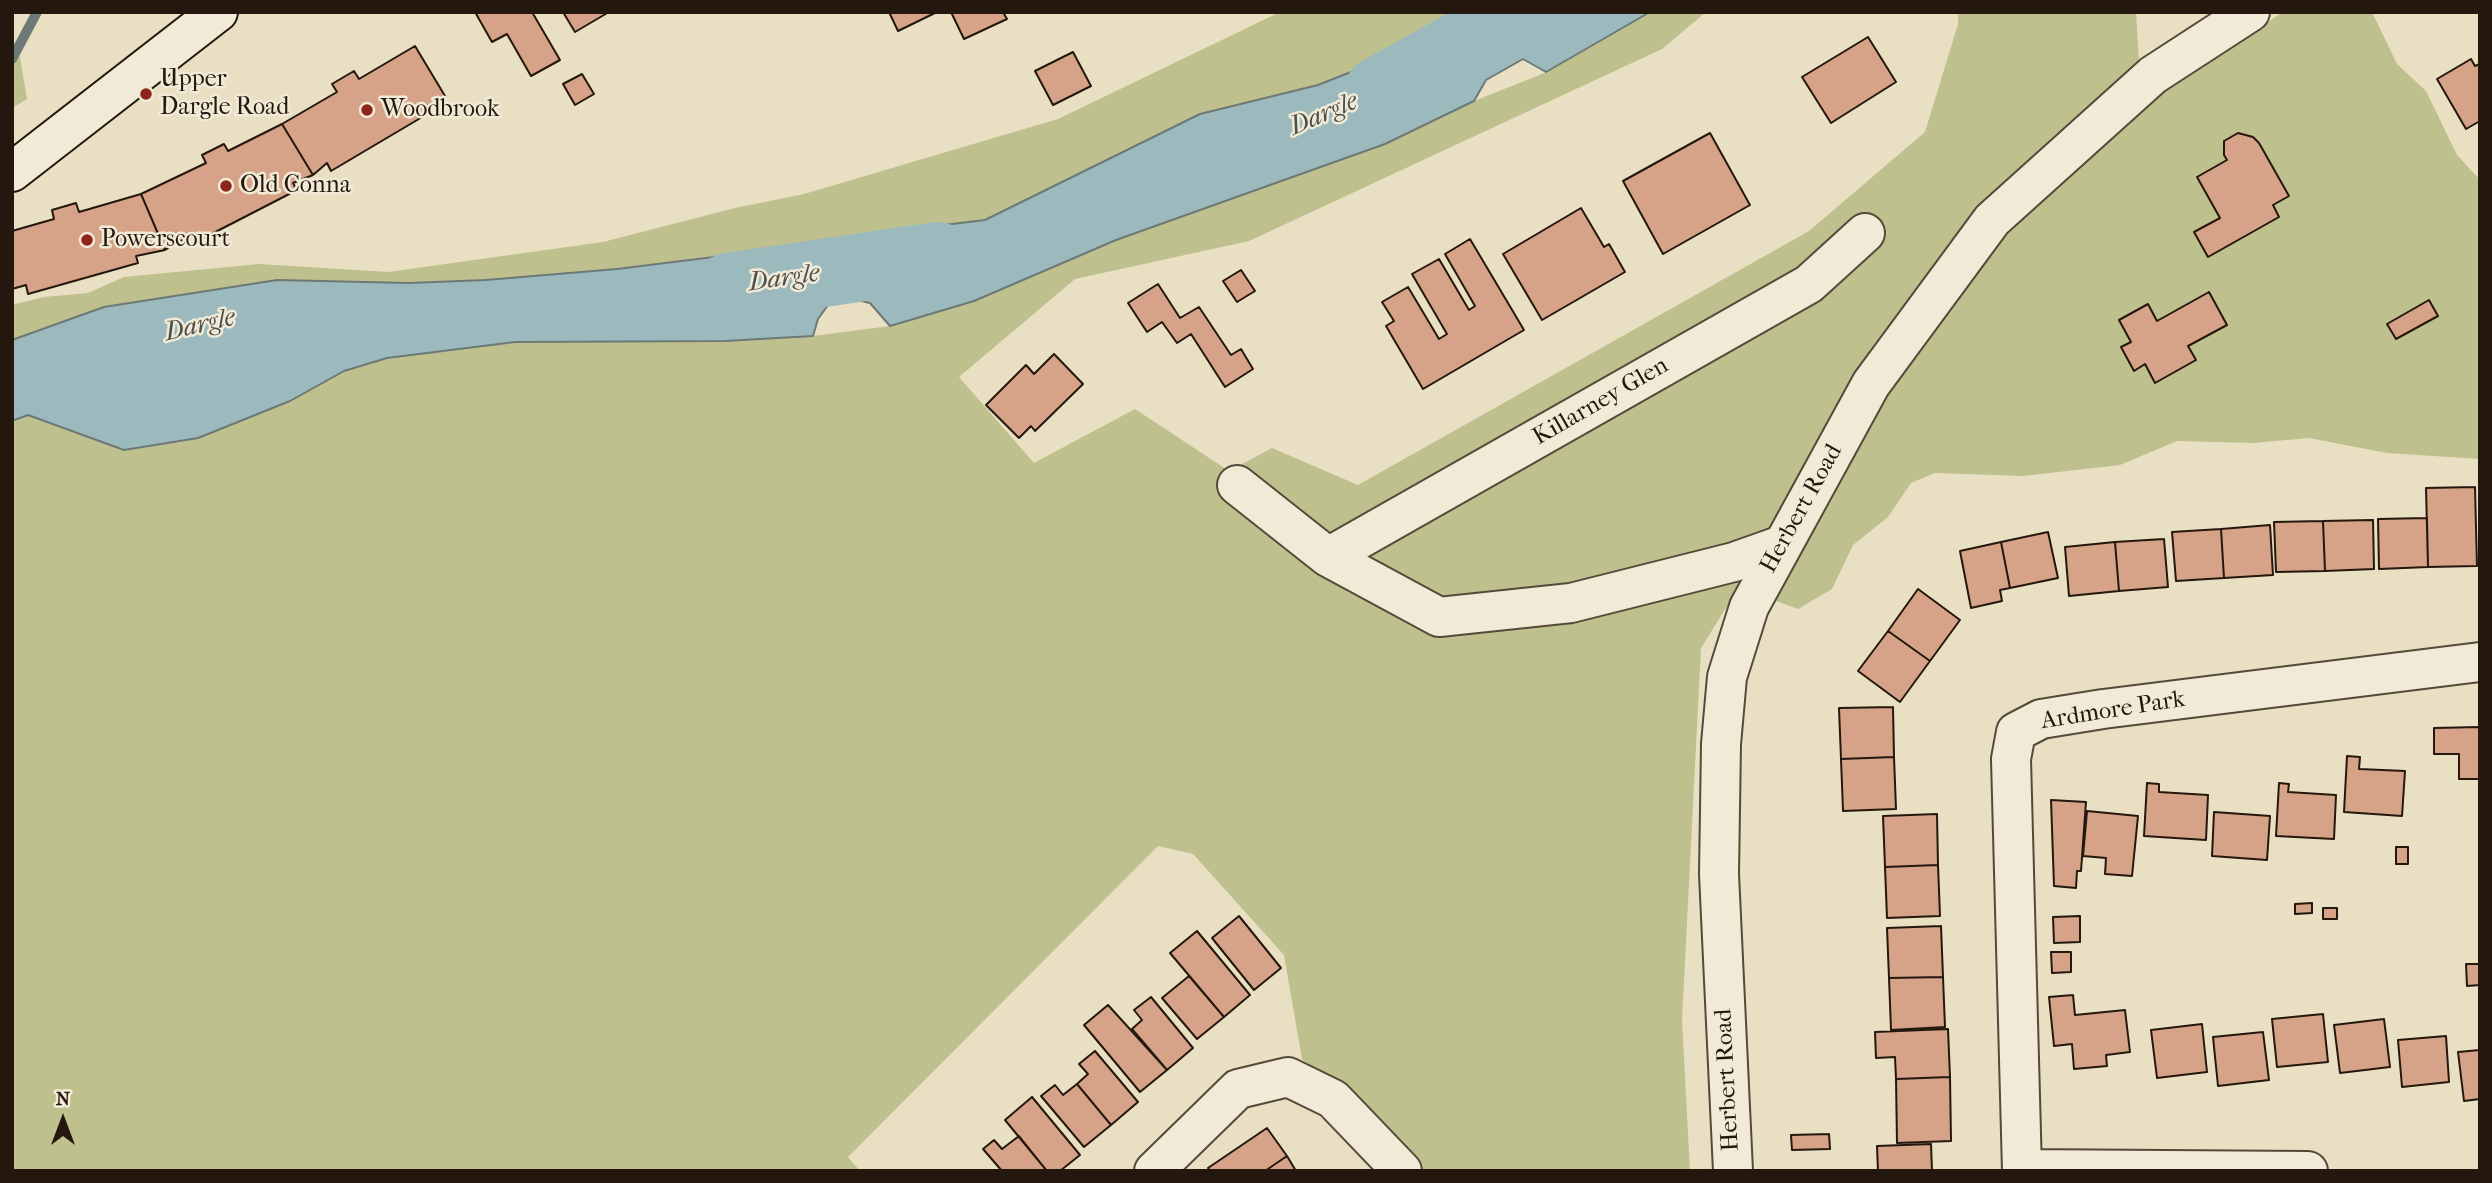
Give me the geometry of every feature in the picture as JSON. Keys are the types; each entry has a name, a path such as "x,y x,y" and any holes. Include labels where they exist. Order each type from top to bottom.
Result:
{"street":[{"path":"12,172 218,12"},
{"name":"Herbert Road","path":"1732,1171 1719,874 1722,731 1727,677 1749,607 1871,384 1992,220 2153,75 2249,12"},
{"name":"Killarney Glen","path":"1328,557 1809,284 1865,233"},
{"path":"1237,485 1328,557 1439,617 1571,603 1734,562 1782,545"},
{"name":"Ardmore Park","path":"2308,1171 2022,1170 2011,759 2016,732 2041,719 2102,709 2480,662"},
{"path":"1154,1171 1238,1089 1288,1077 1333,1099 1402,1171"}],"green space":[{"path":"1280,12 1477,12 1419,45 1318,85 1200,114 985,220 617,269 486,280 409,283 277,280 104,307 12,340 12,305 44,297 88,293 124,277 259,264 388,272 603,242 735,208 804,194 1058,119"},
{"path":"1650,12 1706,12 1662,49 1249,241 1075,279 959,377 1034,463 1135,409 1229,471 1272,448 1358,485 1809,231 1925,132 1958,24 1958,12 2136,12 2139,62 1867,381 1701,648 1682,1020 1690,1171 1419,1171 1347,1097 1302,1059 1284,955 1193,854 1158,846 848,1157 860,1171 12,1171 12,423 28,415 124,450 198,438 290,401 344,371 387,358 515,342 725,341 813,336 890,326 973,301 1116,240 1385,144 1474,101 1547,72"},
{"path":"2283,12 2372,12 2397,64 2426,91 2457,155 2480,180 2480,459 2387,453 2309,438 2253,443 2177,441 2120,465 2023,476 1935,473 1911,483 1888,517 1853,545 1832,589 1798,609 1776,601 1780,561 1932,312 2023,205 2159,95"},
{"path":"12,43 19,52 27,99 12,108"}],"water":[{"path":"1507,12 1650,12 1546,72 1523,59 1486,80 1474,101 1385,144 1116,240 974,301 890,326 870,303 853,299 828,305 818,319 813,336 725,341 515,342 387,358 344,371 290,401 198,438 124,450 28,415 12,421 12,340 104,307 277,280 409,283 486,280 617,269 786,248 808,269 823,273 838,272 864,259 878,233 985,220 1200,114 1318,85 1419,45 1446,42 1471,47 1485,45 1495,35"}],"building":[{"path":"475,12 532,12 560,60 531,76 507,34 492,42"},
{"path":"563,12 609,12 575,32"},
{"path":"889,12 937,12 898,31"},
{"path":"951,12 1003,12 1007,19 964,39"},
{"path":"1868,37 1896,82 1831,123 1802,77"},
{"name":"Woodbrook","path":"415,46 445,96 425,107 429,113 331,171 327,163 313,175 282,124 337,92 332,84 354,71 359,79"},
{"path":"1073,52 1091,86 1053,105 1035,71"},
{"path":"2471,59 2475,66 2480,64 2480,121 2466,129 2437,79"},
{"path":"582,74 594,94 575,105 563,84"},
{"name":"Old Conna","path":"282,124 313,175 293,183 297,190 196,242 192,234 165,250 141,194 206,163 202,155 224,144 228,151"},
{"path":"1710,133 1750,205 1663,254 1623,181"},
{"path":"2238,133 2253,137 2259,143 2289,196 2273,205 2279,217 2208,257 2194,232 2220,218 2197,177 2227,160 2224,155 2224,141"},
{"name":"Powerscourt","path":"141,194 165,250 136,256 138,263 28,294 26,285 12,289 12,231 54,219 52,210 76,203 79,212"},
{"path":"1581,208 1604,247 1609,244 1625,272 1542,320 1503,254"},
{"path":"1470,239 1524,330 1423,389 1386,326 1394,321 1382,302 1408,287 1439,339 1447,334 1412,274 1439,259 1469,310 1475,306 1445,254"},
{"path":"1241,270 1255,291 1237,302 1223,281"},
{"path":"1158,284 1180,318 1199,307 1231,355 1241,349 1253,369 1225,387 1191,334 1177,343 1162,322 1147,332 1128,303"},
{"path":"2209,292 2227,325 2188,346 2196,360 2155,383 2145,364 2134,371 2121,347 2131,342 2119,320 2148,304 2157,321"},
{"path":"2429,300 2438,316 2396,339 2387,324"},
{"path":"1054,354 1083,384 1035,431 1031,426 1019,438 986,405 1026,365 1034,374"},
{"path":"2475,487 2477,566 2428,567 2426,488"},
{"path":"2427,518 2428,567 2379,569 2378,519"},
{"path":"2373,520 2374,569 2325,571 2323,521"},
{"path":"2323,521 2325,571 2276,572 2274,522"},
{"path":"2270,525 2273,575 2224,578 2221,529"},
{"path":"2221,529 2224,578 2176,581 2172,532"},
{"path":"2048,532 2058,578 2010,588 2001,542"},
{"path":"2164,539 2168,587 2119,591 2115,542"},
{"path":"2001,542 2010,588 2000,590 2002,601 1971,608 1960,551"},
{"path":"2115,542 2119,591 2069,596 2065,547"},
{"path":"1918,589 1960,620 1930,661 1888,631"},
{"path":"1888,631 1930,661 1900,702 1858,671"},
{"path":"1893,707 1894,757 1841,759 1839,708"},
{"path":"2480,727 2480,779 2459,779 2459,754 2434,754 2434,728"},
{"path":"2347,756 2360,757 2359,769 2405,771 2402,816 2344,812"},
{"path":"1894,757 1896,809 1843,811 1841,759"},
{"path":"2147,783 2159,784 2159,792 2208,795 2206,840 2144,836"},
{"path":"2279,783 2289,784 2288,792 2336,795 2334,839 2276,836"},
{"path":"2051,800 2086,802 2081,871 2077,871 2076,888 2054,886"},
{"path":"2087,811 2138,816 2132,876 2105,874 2106,858 2083,856"},
{"path":"2214,812 2270,816 2267,860 2212,856"},
{"path":"1937,814 1938,865 1885,867 1883,816"},
{"path":"2396,847 2408,847 2408,864 2396,864"},
{"path":"1938,865 1940,916 1887,918 1885,867"},
{"path":"2312,903 2312,913 2295,914 2295,904"},
{"path":"2323,908 2337,908 2337,919 2323,919"},
{"path":"1239,916 1281,968 1254,990 1212,938"},
{"path":"2080,916 2080,942 2054,943 2053,917"},
{"path":"1941,926 1943,977 1889,978 1887,928"},
{"path":"1197,931 1250,995 1224,1017 1170,953"},
{"path":"2051,952 2071,952 2071,972 2052,973"},
{"path":"2466,964 2480,964 2480,985 2467,986"},
{"path":"1189,976 1224,1017 1197,1039 1162,998"},
{"path":"1943,977 1945,1027 1891,1030 1889,978"},
{"path":"2073,995 2075,1015 2125,1010 2130,1052 2106,1055 2107,1066 2074,1069 2072,1044 2054,1046 2049,997"},
{"path":"1151,997 1193,1048 1167,1070 1132,1029 1142,1020 1134,1010"},
{"path":"1108,1005 1167,1070 1140,1092 1084,1025"},
{"path":"2323,1014 2328,1062 2277,1067 2272,1019"},
{"path":"2384,1019 2390,1067 2340,1073 2334,1025"},
{"path":"2202,1024 2207,1072 2157,1078 2151,1030"},
{"path":"1948,1029 1950,1077 1896,1079 1895,1057 1876,1058 1875,1032"},
{"path":"2263,1032 2269,1080 2218,1086 2213,1037"},
{"path":"2446,1036 2449,1082 2402,1087 2398,1040"},
{"path":"2480,1050 2480,1099 2464,1101 2458,1052"},
{"path":"1095,1051 1138,1102 1111,1125 1077,1084 1088,1074 1079,1064"},
{"path":"1950,1077 1951,1141 1897,1143 1896,1079"},
{"path":"1077,1084 1111,1125 1084,1147 1041,1096 1055,1085 1063,1095"},
{"path":"1032,1097 1080,1155 1060,1171 1047,1171 1005,1120"},
{"path":"1267,1128 1287,1156 1265,1171 1210,1171 1208,1168"},
{"path":"1829,1134 1830,1149 1792,1150 1791,1135"},
{"path":"1019,1136 1047,1171 1002,1171 983,1149 994,1140 1002,1149"},
{"path":"1931,1144 1932,1171 1878,1171 1877,1146"},
{"path":"1287,1156 1296,1171 1265,1171"}],"waterway":[{"path":"12,59 37,12"},
{"name":"Dargle","path":"1378,91 1520,12"},
{"name":"Dargle","path":"728,287 938,256"}],"place":[{"name":"Upper Dargle Road","path":"146,94"},
{"name":"Woodbrook","path":"367,110"},
{"name":"Old Conna","path":"226,186"},
{"name":"Powerscourt","path":"87,240"}]}
